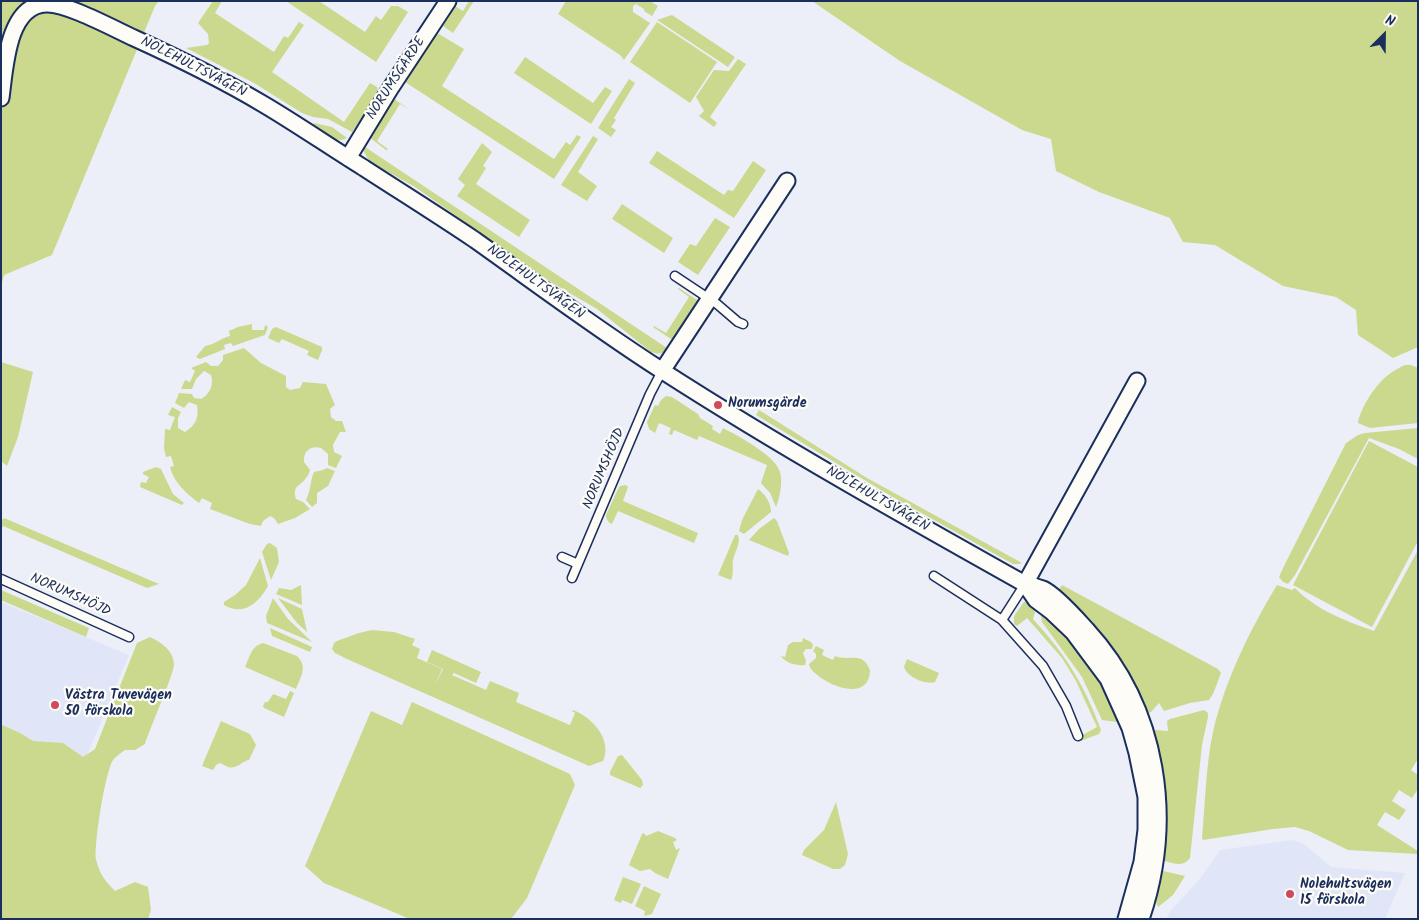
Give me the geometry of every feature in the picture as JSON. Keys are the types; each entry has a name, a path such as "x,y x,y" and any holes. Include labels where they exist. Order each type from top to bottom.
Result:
{"street":[{"name":"NORUMSGÄRDE","path":"348,158 390,89 448,1"},
{"name":"NOLEHULTSVÄGEN","path":"36,4 58,5 88,16 173,56 263,104 475,240 604,333 662,371 896,512 1025,584 1044,590 1065,607 1099,644 1115,665 1140,716 1150,748 1158,797 1159,828 1153,873 1141,919"},
{"path":"1,98 8,50 18,22 36,4"},
{"path":"662,371 787,181"},
{"path":"1025,584 1137,381"},
{"name":"NOLEHULTSVÄGEN","path":"1025,584 1036,600 1074,632 1093,657 1108,679 1132,736 1142,772 1146,798 1146,830 1142,862 1126,919"}],"lane":[{"path":"675,276 743,324"},
{"name":"NORUMSHÖJD","path":"572,578 653,386 662,371"},
{"path":"562,557 578,564"},
{"path":"934,576 1002,620 1043,666 1066,706 1078,736"},
{"name":"NORUMSHÖJD","path":"1,579 129,637"},
{"path":"1002,620 1025,584"}],"shaded area":[{"name":"Västra Tuvevägen 50 förskola","path":"1,602 129,655 73,789 1,756"},
{"name":"Nolehultsvägen 15 förskola","path":"1292,840 1304,844 1331,867 1405,873 1385,919 1166,919 1171,910 1200,879 1220,850"}],"green space":[{"path":"1,1 159,1 155,6 52,255 4,275 1,287"},
{"path":"213,1 222,1 215,13 274,52 284,36 288,38 299,22 304,25 272,72 344,122 370,83 377,87 376,96 352,132 328,119 302,113 254,83 186,48 207,45 209,43 208,34 198,23"},
{"path":"286,1 319,1 365,32 376,16 381,20 391,6 398,6 408,12 376,62"},
{"path":"469,1 474,1 453,33 443,26 455,6 463,11"},
{"path":"566,1 650,1 658,6 652,16 636,4 633,6 633,12 650,23 624,60 620,55 558,14"},
{"path":"812,1 1418,1 1418,347 1393,358 1358,335 1356,310 1336,297 1283,286 1215,245 1183,242 1170,218 1099,192 1056,171 1051,139 1022,130 900,61"},
{"path":"672,15 735,57 728,67 657,20"},
{"path":"657,22 717,62 690,103 630,62"},
{"path":"437,33 464,49 442,86 554,159 566,142 570,145 577,135 581,137 554,179 405,82"},
{"path":"525,57 593,103 605,87 612,91 591,124 514,73"},
{"path":"738,59 746,64 710,117 717,123 714,127 699,116 704,111 696,97 714,70 729,71"},
{"path":"629,79 635,83 614,118 616,120 611,127 616,130 611,137 598,128"},
{"path":"393,98 411,111 400,104 377,141 388,149 386,150 369,137"},
{"path":"314,123 332,127 347,138 342,140 334,139 313,126"},
{"path":"593,136 598,139 578,172 597,186 587,201 561,185"},
{"path":"482,143 492,152 483,166 486,168 476,184 530,220 519,237 457,196 465,185 458,179"},
{"path":"365,147 667,349 660,354 651,352 597,309 549,281 415,187 369,161 363,150"},
{"path":"657,151 724,195 728,190 733,191 753,161 766,170 734,218 649,163"},
{"path":"622,204 673,238 664,253 612,219"},
{"path":"715,218 730,227 698,275 678,262 690,244 696,246"},
{"path":"679,288 697,300 697,304 674,341 653,327 666,333 689,297"},
{"path":"252,324 252,330 264,330 265,325 268,327 265,335 233,346 231,343 224,345 225,349 200,359 196,357 205,346 230,336 229,331"},
{"path":"276,327 322,347 318,360 307,355 309,351 282,339 279,343 268,338 272,329"},
{"path":"244,348 261,363 286,376 286,387 290,390 300,388 303,382 326,384 335,405 330,409 331,417 336,421 342,421 346,432 340,432 333,445 334,452 342,456 336,468 328,465 328,454 321,448 314,447 306,452 304,462 310,470 304,481 297,487 295,494 296,499 303,502 310,509 295,518 278,524 270,516 263,521 261,526 250,524 210,509 212,503 202,498 199,503 174,478 170,467 174,466 171,456 166,457 164,448 165,429 170,430 175,417 168,415 172,407 181,412 178,418 178,428 185,432 192,427 198,414 197,405 189,402 184,408 175,403 179,393 192,394 194,398 201,399 207,395 210,389 211,375 204,371 196,379 192,389 181,389 185,380 190,382 195,371 191,368 206,362 211,366 218,366 223,360 223,355"},
{"path":"1,362 33,372 18,437 7,466 1,461"},
{"path":"1405,365 1418,368 1418,423 1370,428 1358,423 1363,408 1375,388 1391,373"},
{"path":"666,396 672,397 698,414 700,418 713,426 712,429 720,434 723,428 771,459 777,466 781,476 781,490 776,507 770,493 761,483 767,465 699,436 697,440 674,430 672,435 669,434 671,428 659,423 655,433 649,429 647,422 655,405 658,406"},
{"path":"759,410 867,478 1022,563 1013,564 891,496 756,415"},
{"path":"1418,428 1418,459 1399,449 1369,438 1295,575 1288,584 1283,582 1279,577 1346,443 1365,433"},
{"path":"1369,441 1418,467 1418,541 1372,627 1293,585"},
{"path":"156,467 161,469 173,494 184,503 182,505 140,487 141,482 146,483 149,477 143,474 143,472"},
{"path":"327,468 335,471 328,486 317,493 317,503 312,507 306,500 314,472"},
{"path":"626,485 628,487 623,501 698,533 694,543 618,511 612,524 609,522 606,515 620,486"},
{"path":"758,489 767,499 771,512 744,534 739,531 742,520"},
{"path":"4,518 159,584 147,588 3,526 1,530 1,521"},
{"path":"774,518 777,521 789,553 788,556 749,540 759,529"},
{"path":"735,535 738,535 739,541 733,560 731,580 718,575"},
{"path":"270,543 277,548 279,562 271,580 262,552 267,544"},
{"path":"1418,550 1418,759 1411,770 1418,775 1418,789 1412,798 1399,790 1392,801 1406,810 1399,820 1385,812 1377,825 1418,851 1418,854 1348,850 1309,831 1295,827 1203,840 1209,757 1218,713 1239,656 1277,585 1292,590 1295,588 1322,609 1374,631"},
{"path":"260,558 268,586 260,597 250,606 244,608 231,608 224,605 224,602 246,585"},
{"path":"301,585 302,605 276,594 279,588 291,590"},
{"path":"1062,585 1218,669 1221,673 1209,700 1190,703 1164,711 1159,703 1151,712 1145,714 1057,593"},
{"path":"1,590 89,628 86,637 1,600"},
{"path":"273,598 288,619 312,642 267,623 266,616"},
{"path":"278,598 302,609 307,632 297,623"},
{"path":"1024,602 1029,602 1036,609 1033,619 1065,658 1081,684 1101,730 1099,734 1078,742 1077,738 1097,727 1076,681 1062,658 1027,618 1017,626 1014,624 1014,616"},
{"path":"1045,613 1092,663 1124,723 1102,720 1082,677 1042,622 1041,616"},
{"path":"270,628 312,647 310,652 272,636"},
{"path":"372,630 394,632 415,639 412,645 420,649 417,658 442,669 435,685 443,669 427,662 432,650 481,672 476,683 454,673 452,675 486,690 490,681 519,693 516,702 570,725 575,713 572,711 580,713 599,730 603,737 605,753 603,761 589,766 347,659 335,653 332,649 337,641"},
{"path":"150,637 163,644 172,655 173,669 145,744 135,750 125,750 113,760 110,767 98,825 96,851 97,864 101,873 115,891 135,882 148,887 151,910 148,919 1,919 2,725 33,741 63,743 83,757 95,749 137,643"},
{"path":"803,638 813,645 812,649 806,649 803,653 806,661 805,665 792,664 781,656 785,657 788,645 793,642 802,642"},
{"path":"263,643 297,656 300,660 303,672 296,689 245,667 253,649"},
{"path":"816,646 824,650 822,655 833,660 835,656 863,660 870,670 867,682 860,687 851,689 840,687 819,676 812,670 809,664 816,658 816,654 813,651"},
{"path":"907,659 939,673 935,682 926,682 912,677 904,667"},
{"path":"290,691 294,693 284,717 264,708 265,702 268,702 273,694 286,699"},
{"path":"412,702 570,774 575,785 527,898 511,919 410,919 324,883 305,866 371,711 402,725"},
{"path":"1204,710 1208,713 1208,717 1202,745 1190,858 1181,864 1173,863 1161,860 1152,732 1155,730 1168,731 1167,721 1170,719"},
{"path":"221,721 250,734 256,745 249,760 231,768 220,763 213,770 202,766"},
{"path":"622,755 642,780 643,785 640,788 610,775 618,756"},
{"path":"836,802 848,854 845,865 840,869 833,869 802,855 804,850 824,830"},
{"path":"658,831 675,838 677,840 673,842 676,850 680,848 668,879 650,869 640,871 629,865 642,834 644,833 646,836"},
{"path":"1159,870 1185,876 1173,895 1158,907 1154,897"},
{"path":"623,877 641,884 632,904 622,900 621,903 614,900"},
{"path":"644,886 661,894 652,914 644,916 645,911 635,906"}],"place":[{"name":"Norumsgärde","path":"718,405"},
{"name":"Västra Tuvevägen 50 förskola","path":"55,705"},
{"name":"Nolehultsvägen 15 förskola","path":"1290,894"}]}
